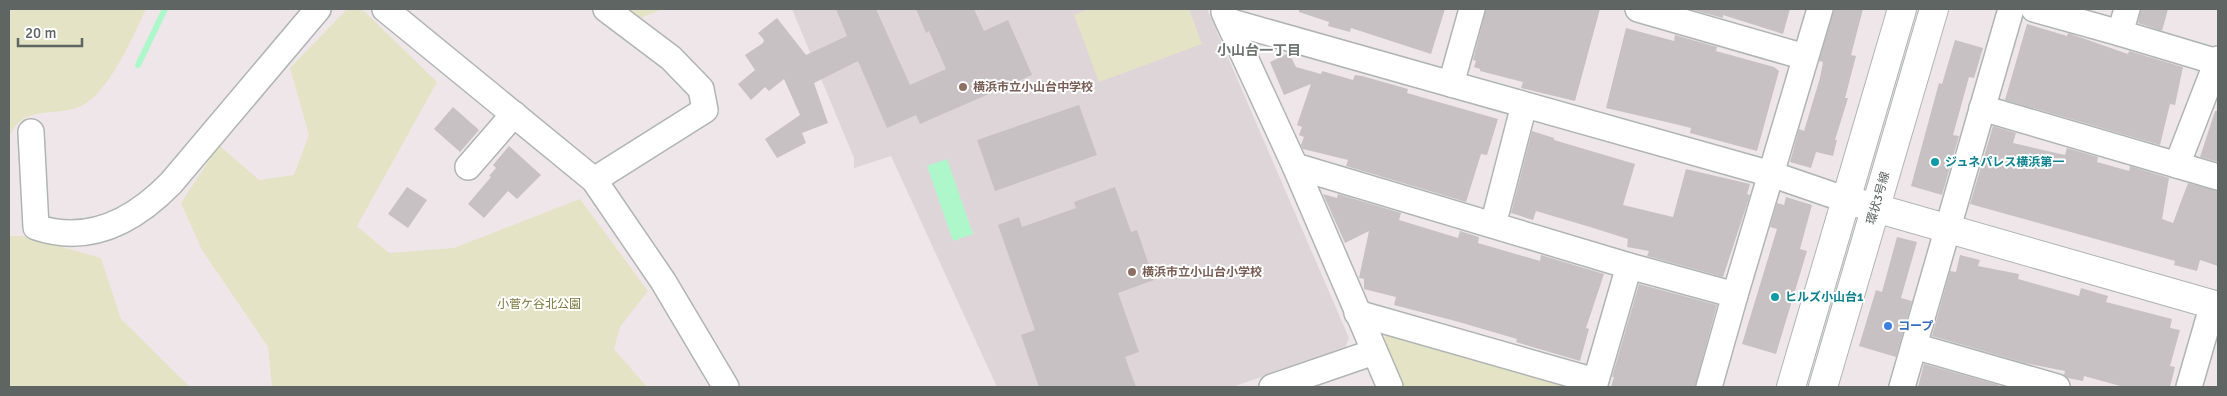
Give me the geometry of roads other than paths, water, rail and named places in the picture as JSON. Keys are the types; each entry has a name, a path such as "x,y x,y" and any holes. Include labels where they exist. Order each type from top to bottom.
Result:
{"street":[{"path":"31,132 36,227 57,234 104,228 122,221 154,200 171,183 318,9"},
{"path":"385,9 594,180 663,282 726,387"},
{"path":"594,180 705,110 701,89 671,58 606,9"},
{"path":"1451,84 1472,9"},
{"path":"1638,9 1805,57"},
{"path":"1709,387 1820,9"},
{"path":"1791,387 1902,9"},
{"name":"環状3号線","path":"1823,387 1934,9"},
{"path":"1902,387 2011,9"},
{"path":"2034,9 2218,61 2177,165"},
{"path":"2120,32 2127,9"},
{"path":"1225,15 1451,84 1772,174 1847,200 2216,305 2189,387"},
{"path":"1225,15 1295,166 1390,387"},
{"path":"1493,224 1524,105"},
{"path":"1982,108 2218,177"},
{"path":"468,167 514,114"},
{"path":"1295,166 1629,266 1735,295"},
{"path":"1357,313 1594,384 1629,266"},
{"path":"1914,346 2031,383 2057,387"},
{"path":"1272,387 1374,352"}],"waterway":[{"path":"138,65 165,9"}],"place":[{"name":"横浜市立小山台中学校","path":"963,87"},
{"name":"ジュネパレス横浜第一","path":"1935,162"},
{"name":"横浜市立小山台小学校","path":"1132,272"},
{"name":"ヒルズ小山台1","path":"1775,297"},
{"name":"コープ","path":"1888,326"}],"district":[{"name":"小山台一丁目","path":"1259,50"}],"park label":[{"name":"小菅ケ谷北公園","path":"539,304"}]}
